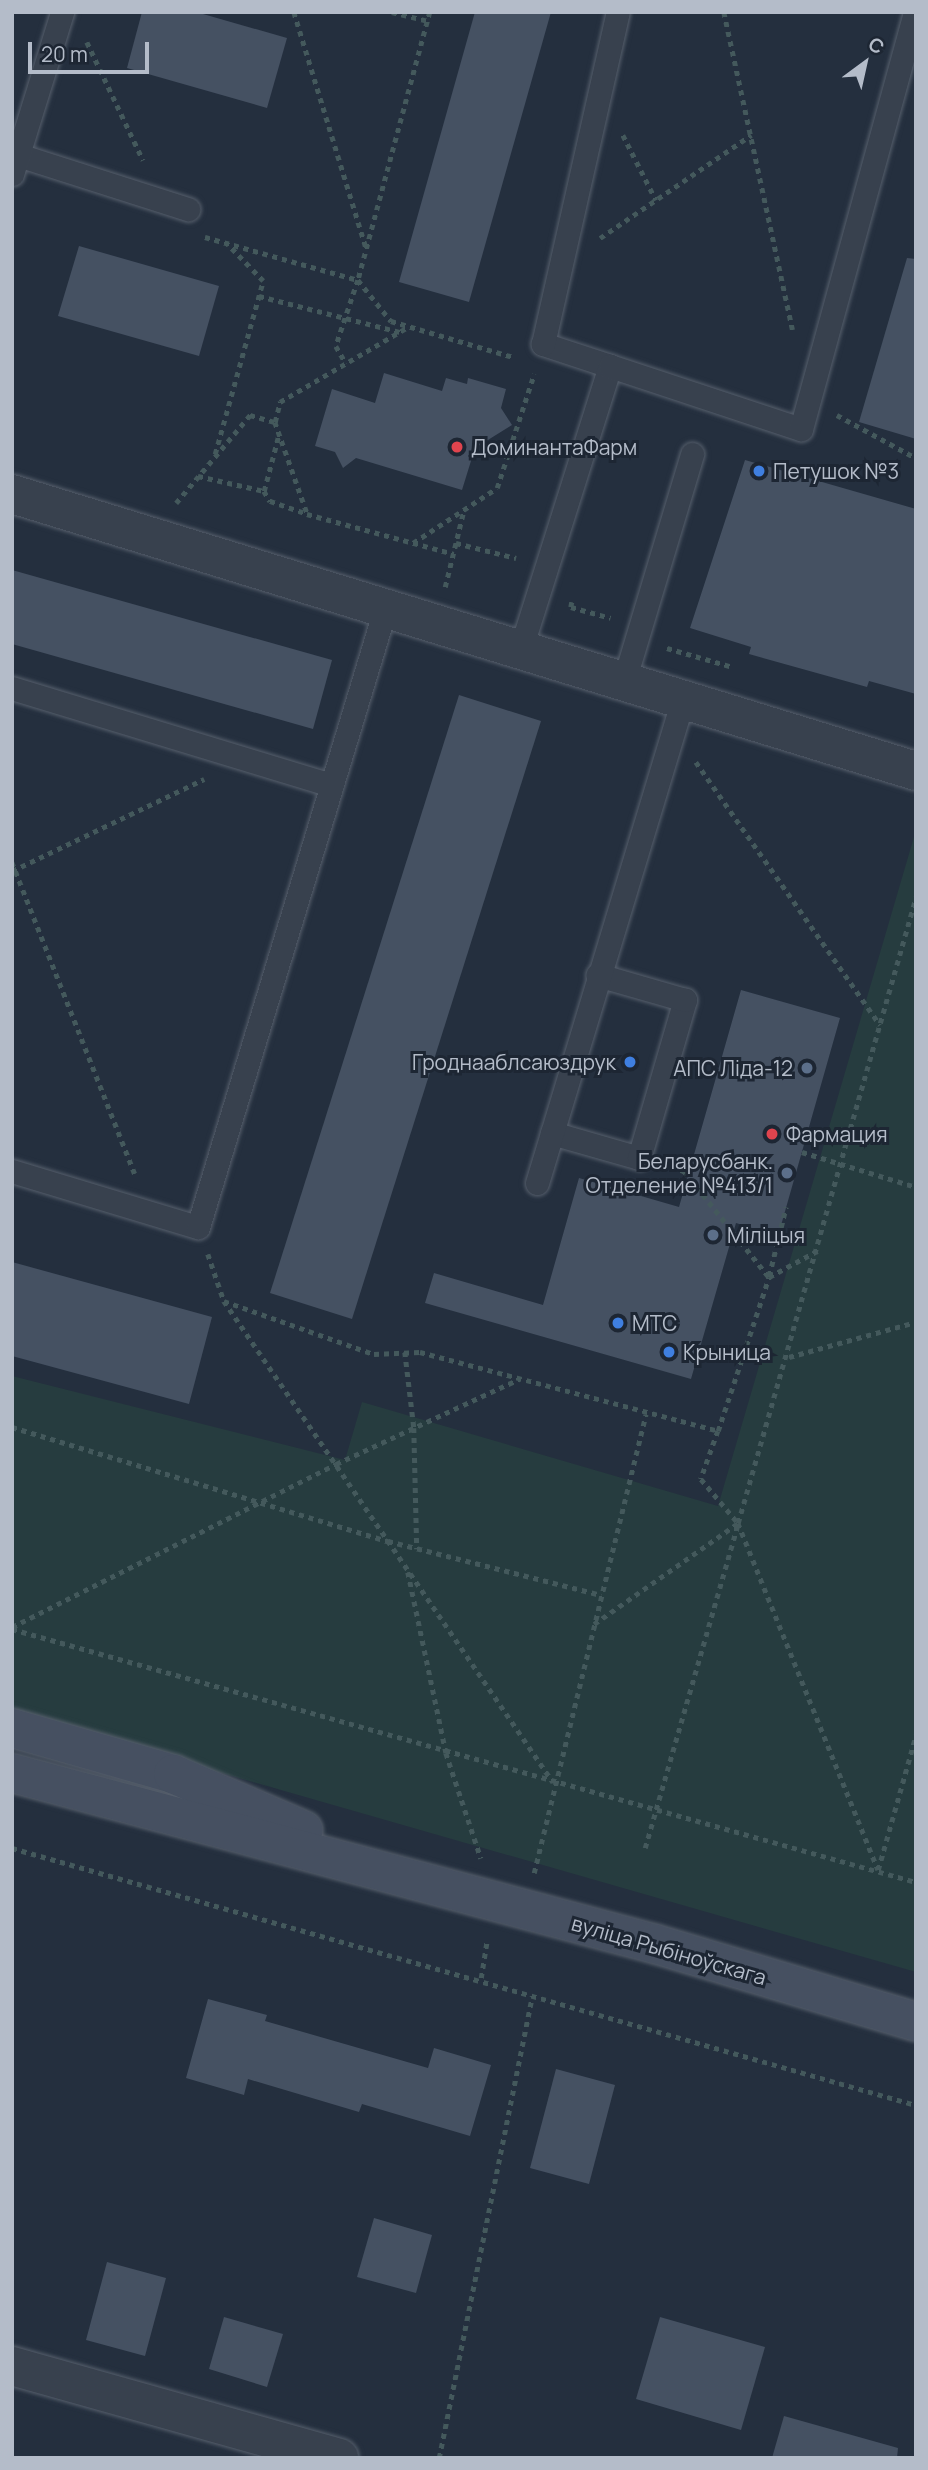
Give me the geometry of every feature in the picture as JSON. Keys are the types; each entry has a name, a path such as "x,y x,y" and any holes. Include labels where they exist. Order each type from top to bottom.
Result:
{"main road":[{"name":"вуліца Рыбіноўскага","path":"12,1728 173,1774 421,1881"},
{"name":"вуліца Рыбіноўскага","path":"12,1773 495,1901 916,2022"}],"street":[{"path":"12,495 624,681 679,715 916,771"},
{"path":"12,2366 339,2458"}],"lane":[{"path":"62,12 14,160 188,209"},
{"path":"618,12 540,354 610,366 801,429 915,12"},
{"path":"521,648 610,366"},
{"path":"624,681 692,454"},
{"path":"12,1171 198,1227 385,608"},
{"path":"12,688 332,785"},
{"path":"537,1183 679,715"},
{"path":"552,1133 639,1158 685,1000 598,975"}],"path":[{"path":"294,12 366,249"},
{"path":"392,12 428,21"},
{"path":"346,363 336,346 358,280 430,12"},
{"path":"724,12 794,334"},
{"path":"86,40 163,202"},
{"path":"600,91 656,200"},
{"path":"561,264 751,135"},
{"path":"188,209 181,230 358,280 391,321 408,327 540,354 497,488 413,543"},
{"path":"214,458 263,281 225,242"},
{"path":"258,296 400,332"},
{"path":"307,514 275,422 280,402 408,327"},
{"path":"809,400 916,458"},
{"path":"148,536 250,415 275,422"},
{"path":"279,433 264,491 270,501 307,514 454,554"},
{"path":"198,476 264,491"},
{"path":"457,594 444,590 464,509"},
{"path":"456,543 520,559"},
{"path":"517,567 524,546"},
{"path":"679,715 880,1025"},
{"path":"14,871 246,759"},
{"path":"12,862 149,1212"},
{"path":"645,1848 788,1357 916,897"},
{"path":"802,1152 916,1187"},
{"path":"639,1158 684,1171 769,1277"},
{"path":"786,1207 769,1277 701,1479 738,1523 878,1871"},
{"path":"198,1227 225,1301 554,1783"},
{"path":"769,1277 818,1251"},
{"path":"225,1301 374,1354 420,1352 646,1415 718,1431"},
{"path":"788,1357 916,1322"},
{"path":"405,1352 414,1428 417,1549"},
{"path":"12,1628 336,1464 519,1379"},
{"path":"495,1901 533,1874 646,1415"},
{"path":"12,1427 388,1541 601,1595"},
{"path":"593,1625 738,1523"},
{"path":"408,1570 446,1753"},
{"path":"12,1628 655,1812 916,1882"},
{"path":"878,1871 916,1735"},
{"path":"12,1848 916,2105"},
{"path":"439,2458 532,1996"}],"green space":[{"path":"916,830 916,1972 12,1713 12,1376 345,1460 362,1402 718,1506"}],"building":[{"path":"142,12 196,12 287,38 267,108 127,68"},
{"path":"475,12 551,12 469,302 399,282"},
{"path":"79,246 219,286 199,356 58,316"},
{"path":"907,258 916,259 916,439 859,422"},
{"path":"384,373 442,391 446,378 467,384 468,378 506,389 501,408 512,425 475,448 462,490 356,458 343,468 335,452 315,446 332,389 375,403"},
{"path":"745,460 916,509 916,694 869,681 867,687 749,654 751,647 690,628"},
{"path":"12,570 332,660 313,729 12,644"},
{"path":"459,695 541,721 352,1319 270,1293"},
{"path":"741,990 840,1018 778,1236 736,1223 691,1379 425,1303 434,1273 543,1305 579,1178 679,1207"},
{"path":"12,1262 212,1317 189,1404 12,1356"},
{"path":"208,1999 267,2015 265,2021 428,2068 434,2048 491,2065 470,2136 362,2104 359,2112 248,2079 244,2095 186,2078"},
{"path":"556,2069 615,2085 589,2184 530,2168"},
{"path":"374,2218 432,2235 416,2293 357,2277"},
{"path":"107,2262 166,2278 145,2356 86,2340"},
{"path":"224,2317 283,2334 267,2387 209,2369"},
{"path":"660,2317 765,2347 741,2430 636,2399"},
{"path":"784,2416 898,2448 897,2458 772,2458"}],"place":[{"name":"ДоминантаФарм","path":"457,447"},
{"name":"Петушок №3","path":"759,471"},
{"name":"Гроднааблсаюздрук","path":"630,1062"},
{"name":"АПС Ліда-12","path":"807,1068"},
{"name":"Фармация","path":"772,1134"},
{"name":"Беларусбанк. Отделение №413/1","path":"787,1173"},
{"name":"Міліцыя","path":"713,1235"},
{"name":"МТС","path":"618,1323"},
{"name":"Крыница","path":"669,1352"}]}
